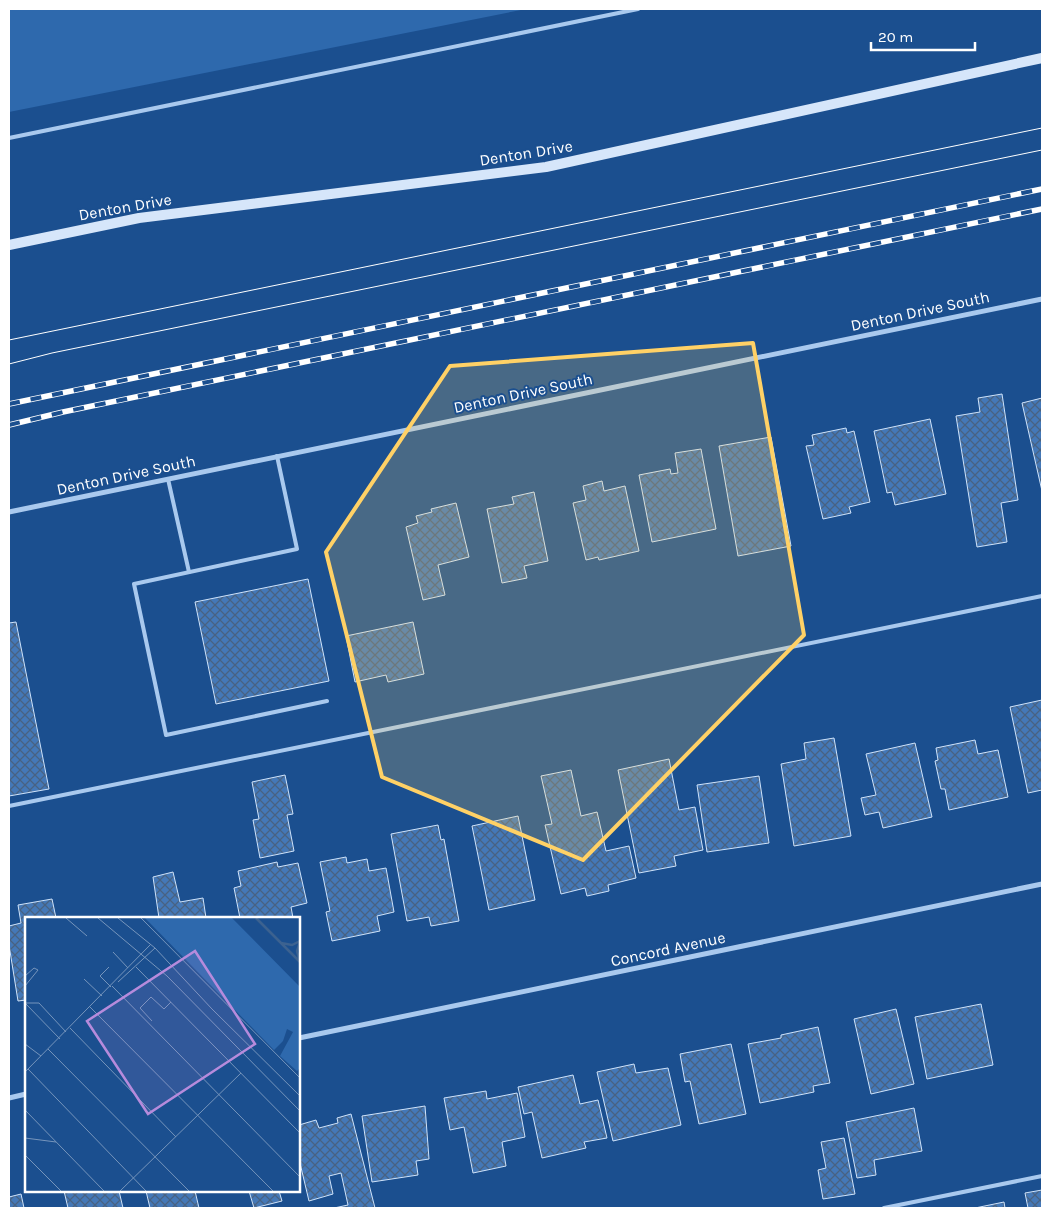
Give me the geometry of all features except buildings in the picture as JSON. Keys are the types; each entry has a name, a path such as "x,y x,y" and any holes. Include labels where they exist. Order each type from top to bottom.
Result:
{"main road":[{"name":"Denton Drive","path":"9,245 139,218 546,168 1042,58"}],"street":[{"name":"Denton Drive South","path":"9,512 1042,299"},
{"name":"Concord Avenue","path":"300,1038 1042,884"},
{"path":"9,1098 25,1094"}],"lane":[{"path":"9,138 638,9"},
{"path":"277,456 297,549 134,584 166,735 327,700"},
{"path":"168,479 189,572"},
{"path":"9,806 1042,596"},
{"path":"884,1208 1042,1176"}],"highlighted area":[{"path":"753,343 804,635 583,860 382,777 326,552 450,366"}],"shaded area":[{"path":"9,9 526,9 9,112"}],"tram line":[{"path":"9,340 1042,128"},
{"path":"9,364 52,353 1042,150"}],"railway":[{"path":"9,404 1042,189"},
{"path":"9,425 63,412 1042,209"}]}
